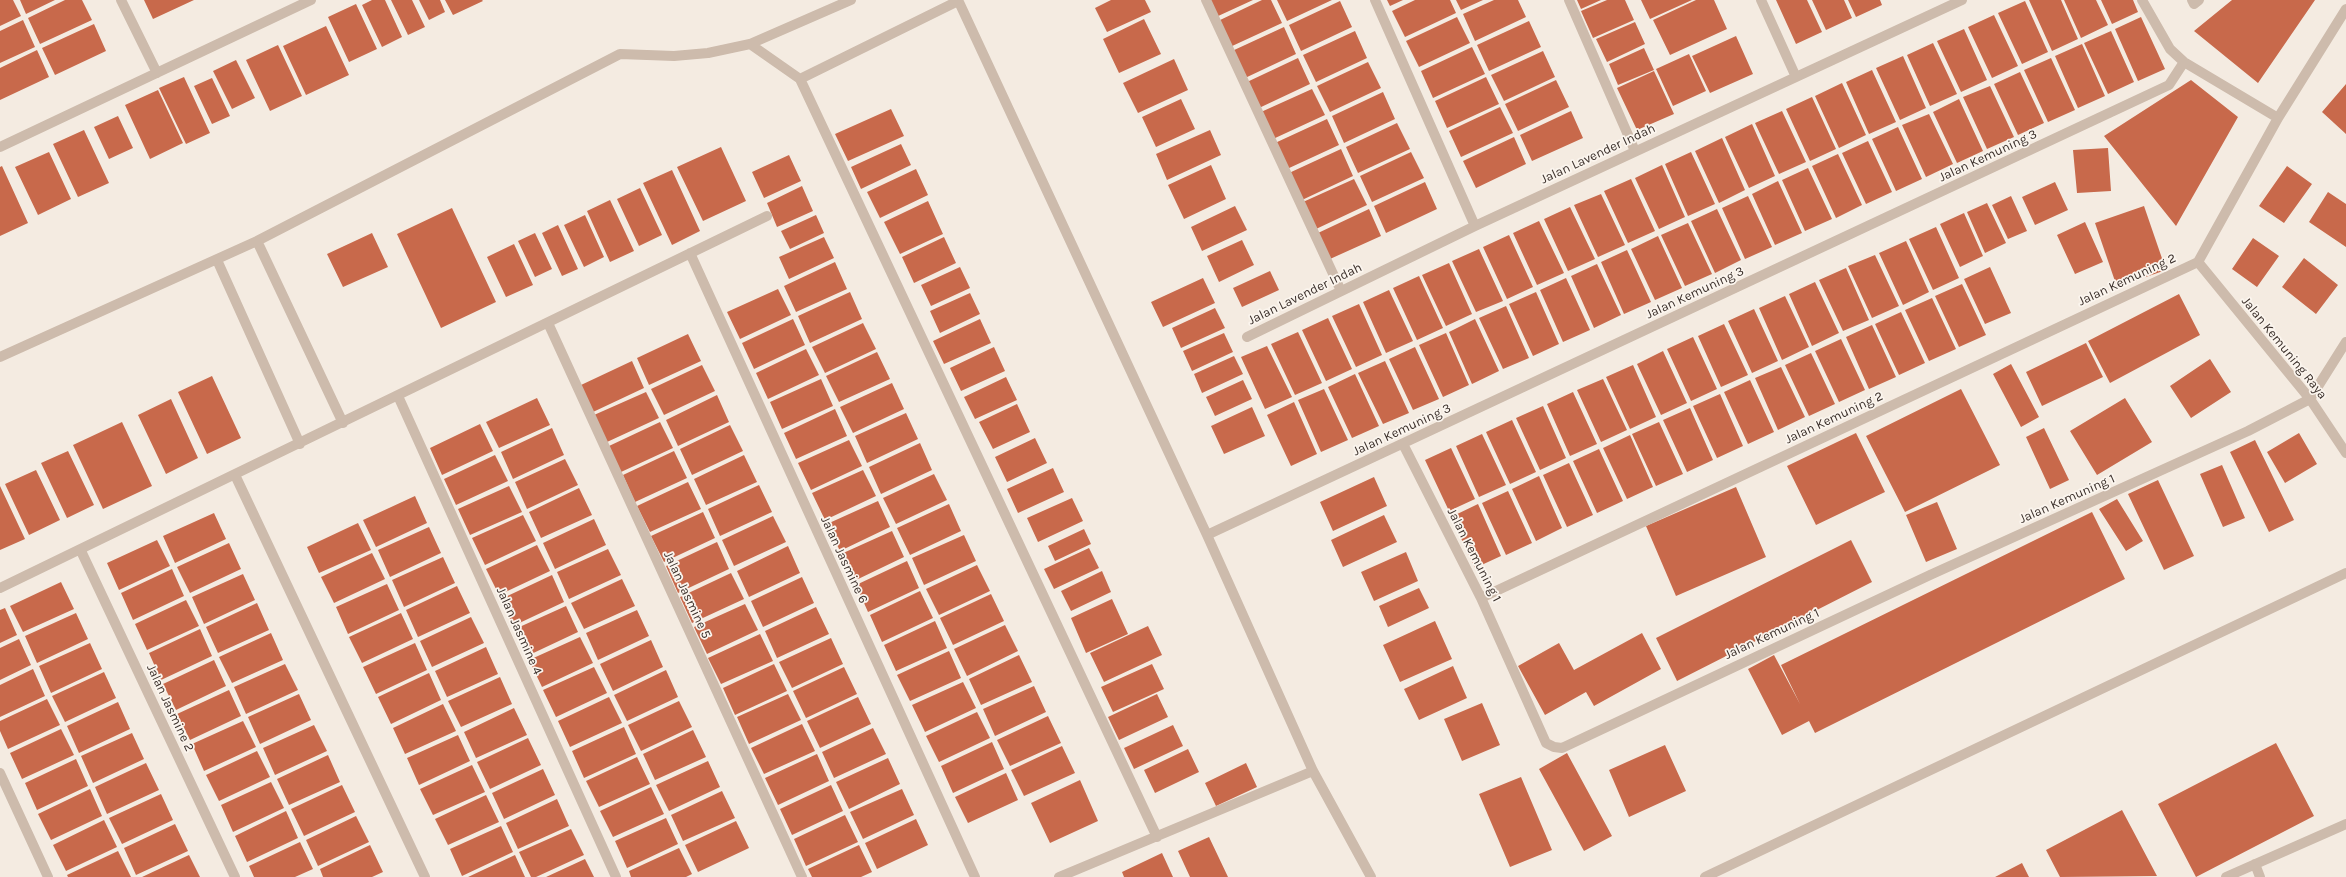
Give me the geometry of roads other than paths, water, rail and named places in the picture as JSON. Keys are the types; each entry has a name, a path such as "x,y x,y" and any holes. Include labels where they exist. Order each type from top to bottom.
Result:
{"street":[{"path":"121,0 157,73"},
{"path":"0,357 257,241 620,54 674,56 708,53 750,44 852,0"},
{"path":"800,79 958,0 1207,535 1313,771 1371,877"},
{"path":"1206,0 1341,291"},
{"path":"1375,0 1475,226"},
{"path":"1569,0 1635,151"},
{"path":"1761,0 1796,77"},
{"name":"Jalan Lavender Indah","path":"1247,337 1475,226 1962,0"},
{"path":"2142,0 2170,49 2184,62 2278,118"},
{"path":"2192,0 2194,4 2199,0"},
{"path":"0,146 308,1"},
{"path":"2198,262 2278,118 2346,9"},
{"path":"750,44 800,79 1157,837"},
{"name":"Jalan Kemuning 3","path":"1207,535 2169,85 2184,62"},
{"path":"0,588 81,551 767,216"},
{"path":"257,241 343,423"},
{"name":"Jalan Jasmine 6","path":"690,253 975,877"},
{"path":"217,260 300,444"},
{"name":"Jalan Kemuning Raya","path":"2198,262 2310,399 2346,453"},
{"name":"Jalan Kemuning 2","path":"1481,598 2198,262"},
{"name":"Jalan Jasmine 5","path":"548,323 802,877"},
{"path":"2310,399 2346,342"},
{"name":"Jalan Jasmine 4","path":"398,396 616,877"},
{"name":"Jalan Kemuning 1","path":"1403,444 1481,598 1546,743 1554,747 1562,748 1930,575 2248,431 2310,399"},
{"path":"235,475 426,877"},
{"name":"Jalan Jasmine 2","path":"81,551 235,877"},
{"path":"1705,877 2346,573"},
{"path":"1059,877 1313,771"},
{"path":"0,773 48,877"},
{"path":"2226,877 2346,824"},
{"path":"2255,864 2260,877"}]}
